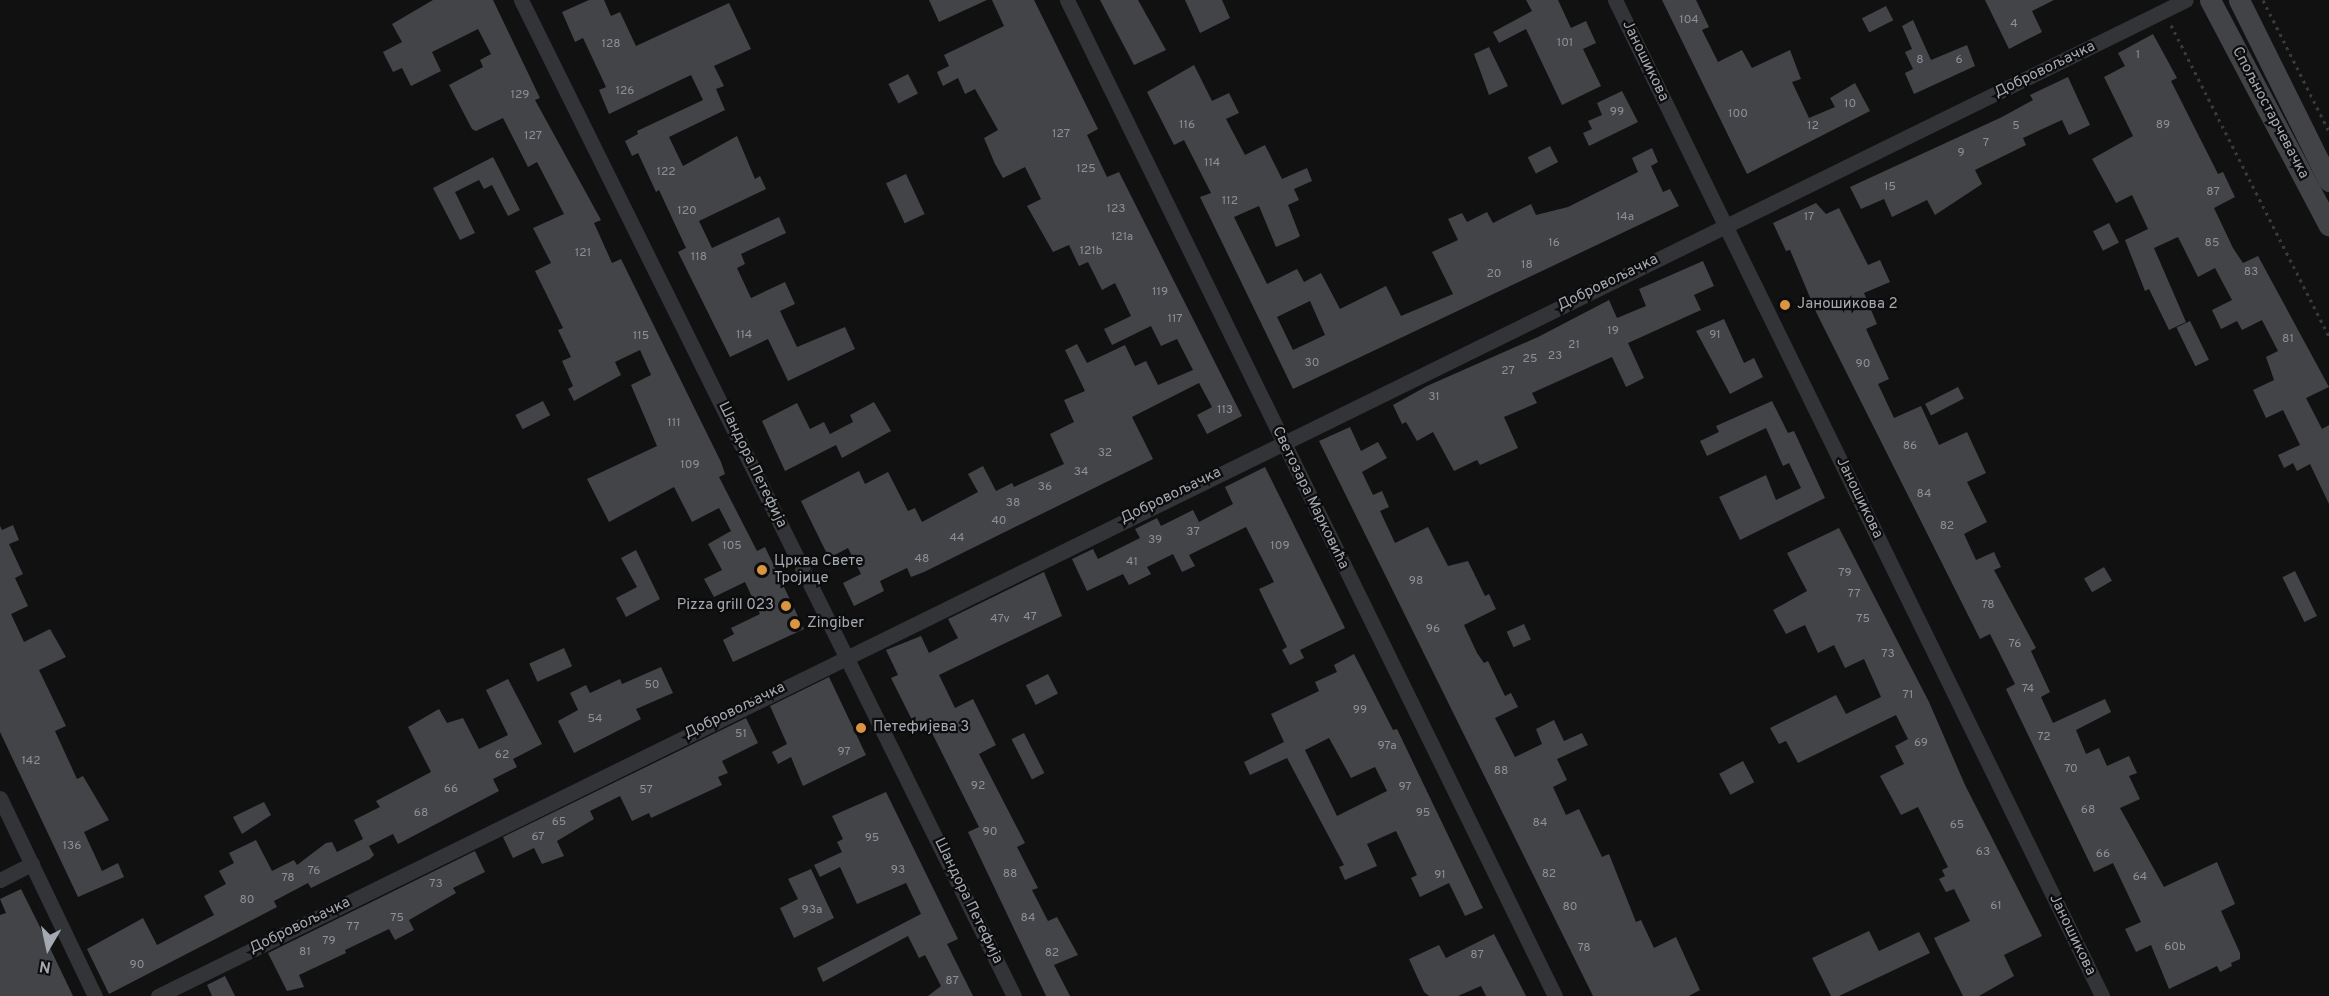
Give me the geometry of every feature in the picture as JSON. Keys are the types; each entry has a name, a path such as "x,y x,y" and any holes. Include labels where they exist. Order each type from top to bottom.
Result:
{"street":[{"name":"Шандора Петефија","path":"521,0 1014,996"},
{"name":"Светозара Марковића","path":"1067,0 1555,996"},
{"name":"Јаношикова","path":"1615,0 2102,996"},
{"name":"Добровољачка","path":"158,996 1282,441 2186,0"},
{"name":"Спољностарчевачка","path":"2210,0 2329,226"},
{"name":"Спољностарчевачка","path":"2238,0 2329,181"},
{"path":"0,798 95,996"},
{"path":"0,880 32,864"}],"path":[{"path":"2263,0 2329,131"},
{"path":"2164,11 2329,337"}],"building":[{"path":"433,0 493,0 540,98 535,100 601,220 594,223 612,263 621,259 721,462 725,474 719,477 757,551 765,547 804,629 733,662 723,640 734,634 731,628 760,614 745,582 714,597 704,579 722,570 708,544 731,531 719,508 692,522 674,487 609,522 587,479 657,446 631,385 651,375 640,350 615,362 621,375 574,401 568,389 573,386 562,361 571,357 558,330 563,328 535,271 551,263 533,228 564,214 537,162 528,167 503,118 476,131 472,129 449,85 483,67 480,60 491,54 478,29 432,52 441,71 411,86 402,68 393,72 383,52 402,42 392,24"},
{"path":"589,0 604,0 611,16 620,12 636,46 729,3 751,49 714,66 724,86 716,89 725,110 669,137 683,166 737,136 755,179 760,176 766,189 699,221 712,248 779,217 786,233 741,254 745,264 737,268 751,298 785,282 795,304 780,311 797,347 845,327 855,349 788,381 768,339 730,357 678,252 686,248 659,190 656,192 638,153 632,156 625,141 638,134 637,131 703,100 691,75 609,114 599,90 606,87 583,38 575,42 562,12"},
{"path":"929,0 987,0 939,22"},
{"path":"992,0 1034,0 1098,129 1087,135 1107,177 1119,172 1242,416 1207,434 1197,415 1212,407 1199,383 1132,417 1153,459 924,572 911,577 907,568 880,581 884,591 854,606 843,583 861,574 848,548 829,558 801,501 859,471 865,484 888,472 908,511 915,508 922,522 978,492 968,474 983,466 996,491 1012,483 1014,487 1064,464 1050,434 1074,422 1064,400 1085,391 1065,350 1077,344 1087,363 1125,345 1135,366 1146,361 1158,385 1193,370 1177,339 1161,346 1151,326 1112,345 1104,329 1131,316 1115,283 1102,290 1088,262 1079,266 1069,245 1053,252 1027,206 1041,199 1025,167 1003,178 995,164 984,138 998,130 975,89 965,94 958,78 943,86 937,72 949,66 944,55 1004,26"},
{"path":"1100,0 1138,0 1166,50 1134,65"},
{"path":"1185,0 1222,0 1230,18 1200,33"},
{"path":"1526,0 1558,0 1571,28 1586,21 1596,43 1583,49 1601,86 1562,105 1526,29 1499,43 1493,32 1532,11"},
{"path":"1662,0 1696,0 1709,27 1702,30 1718,62 1742,50 1752,68 1790,50 1801,79 1792,82 1809,118 1835,107 1830,98 1855,83 1870,111 1747,174"},
{"path":"1985,0 2054,0 2032,11 2042,32 2009,49"},
{"path":"1886,6 1893,20 1869,33 1862,18"},
{"path":"1913,20 1931,60 1967,45 1975,66 1914,94 1905,73 1913,69 1905,52 1912,49 1902,26"},
{"path":"2153,34 2177,78 2171,81 2218,174 2223,172 2235,197 2214,208 2233,248 2243,263 2258,256 2329,387 2306,398 2322,429 2329,425 2329,504 2310,464 2297,471 2293,463 2284,468 2278,455 2300,445 2283,410 2266,418 2253,390 2274,380 2266,357 2278,351 2262,320 2242,330 2237,321 2221,329 2212,310 2232,300 2215,268 2198,277 2178,237 2154,248 2186,322 2169,330 2149,289 2145,291 2125,240 2148,229 2132,195 2116,203 2092,159 2133,136 2104,77 2125,66 2118,53"},
{"path":"1489,47 1508,86 1489,95 1474,54"},
{"path":"1194,65 1212,101 1229,93 1239,113 1226,119 1245,155 1265,145 1282,179 1307,168 1312,181 1294,189 1299,200 1288,205 1300,236 1276,247 1259,206 1234,217 1267,284 1297,269 1304,282 1321,273 1340,309 1386,286 1401,316 1453,294 1432,252 1458,240 1448,219 1462,213 1467,222 1487,212 1493,223 1531,204 1536,215 1568,207 1638,172 1632,158 1652,148 1658,162 1651,166 1663,192 1670,189 1679,206 1293,389 1200,197 1211,193 1184,140 1174,145 1147,92","holes":["1310,301 1325,335 1293,350 1277,317"]},
{"path":"908,74 918,94 898,104 888,84"},
{"path":"2068,77 2090,125 2069,135 2062,120 2023,138 2026,145 1975,170 1982,184 1935,215 1927,200 1892,217 1884,199 1861,209 1850,187 2002,117 2033,100 2030,95"},
{"path":"1622,91 1638,122 1589,146 1583,133 1592,129 1588,121 1602,115 1597,103"},
{"path":"1550,146 1558,162 1536,173 1528,157"},
{"path":"493,157 520,210 508,216 492,185 484,189 479,180 455,192 475,233 460,240 433,188"},
{"path":"906,174 925,214 905,223 886,183"},
{"path":"1816,203 1826,214 1839,208 1868,265 1880,260 1890,282 1864,293 1877,324 1866,329 1889,379 1878,384 1894,418 1921,406 1939,445 1967,432 1986,473 1967,482 1987,522 1964,534 1976,560 1994,552 2001,567 1994,570 2036,648 2031,651 2050,692 2041,697 2053,723 2105,699 2111,712 2076,730 2086,754 2099,748 2107,766 2129,756 2137,773 2129,776 2140,799 2120,808 2164,887 2217,862 2235,904 2221,911 2240,953 2240,959 2231,963 2232,966 2220,972 2217,966 2169,989 2151,945 2136,952 2125,929 2141,922 2113,863 2094,872 2006,689 2015,684 1990,634 1980,639 1817,314 1790,250 1786,251 1773,223"},
{"path":"2109,223 2119,243 2103,251 2093,231"},
{"path":"1703,261 1714,286 1694,295 1701,310 1628,343 1644,378 1626,387 1612,357 1532,393 1537,403 1504,417 1518,448 1480,465 1477,460 1454,471 1433,432 1417,441 1406,422 1402,424 1393,405 1427,386 1538,337 1609,300 1617,318 1646,306 1639,289"},
{"path":"1724,319 1744,363 1754,358 1763,377 1730,394 1696,331"},
{"path":"2190,321 2209,360 2195,366 2177,328"},
{"path":"1958,387 1964,399 1931,415 1925,404"},
{"path":"543,401 550,415 523,429 515,415"},
{"path":"1772,401 1788,433 1794,431 1825,498 1740,540 1719,497 1766,475 1776,500 1801,488 1789,463 1783,466 1766,428 1707,456 1700,441 1719,432 1716,426"},
{"path":"874,402 891,431 842,458 836,445 785,471 762,421 797,403 810,429 824,422 830,434 853,422 850,415"},
{"path":"1350,427 1361,451 1378,442 1387,458 1362,472 1373,495 1382,491 1389,507 1380,511 1395,543 1428,527 1448,566 1468,561 1485,596 1489,594 1496,609 1464,625 1477,653 1484,663 1488,661 1505,696 1511,693 1518,707 1495,718 1515,757 1542,744 1536,729 1554,720 1564,741 1582,733 1588,745 1557,759 1567,780 1553,787 1566,815 1579,809 1602,857 1609,854 1636,922 1641,920 1654,948 1676,937 1700,990 1689,996 1593,996 1319,441"},
{"path":"1265,467 1345,628 1300,650 1304,658 1290,665 1282,650 1287,647 1259,589 1274,582 1246,527 1189,555 1195,566 1182,572 1173,554 1147,567 1151,574 1129,585 1123,574 1087,591 1072,559 1093,549 1098,559 1140,538 1135,529 1157,518 1161,526 1193,510 1199,522 1233,504 1225,487"},
{"path":"13,525 19,540 9,544 23,574 15,578 28,606 11,614 24,642 50,629 66,657 39,670 66,726 55,731 77,779 83,776 109,820 84,832 102,871 118,863 124,877 78,897 0,732 0,526 2,530"},
{"path":"1839,528 1929,702 1965,785 2042,936 2004,955 2014,976 1979,996 1963,996 1934,938 1970,921 1954,889 1946,892 1939,879 1945,876 1942,870 1948,867 1918,807 1901,815 1880,776 1904,764 1895,746 1908,739 1896,715 1798,763 1786,741 1779,744 1770,728 1836,695 1846,714 1881,697 1864,659 1845,668 1834,645 1818,653 1805,625 1786,634 1773,610 1807,591 1787,553"},
{"path":"636,550 660,599 626,617 616,598 637,587 621,558"},
{"path":"2104,567 2112,581 2092,592 2084,579"},
{"path":"2295,571 2317,616 2304,622 2282,577"},
{"path":"1044,572 1062,616 939,675 955,708 973,699 996,745 979,754 1025,843 1017,847 1038,888 1032,890 1048,921 1057,917 1078,955 1054,965 1070,996 1046,996 968,832 979,827 929,727 918,732 891,678 898,675 886,650 921,636 929,653 958,638 948,619"},
{"path":"1524,624 1531,640 1514,647 1507,632"},
{"path":"564,648 572,666 537,682 529,663"},
{"path":"1354,654 1393,730 1397,729 1483,908 1465,916 1449,883 1420,897 1411,878 1417,875 1396,831 1367,844 1377,866 1345,880 1339,867 1344,865 1287,758 1250,775 1244,762 1284,742 1271,714 1319,691 1315,682 1337,672 1334,665","holes":["1329,738 1351,778 1375,767 1387,791 1337,816 1305,750"]},
{"path":"661,667 673,693 636,709 641,719 574,753 558,721 578,710 570,693 586,685 590,693 620,679 622,684"},
{"path":"1048,674 1058,694 1036,705 1026,685"},
{"path":"829,677 866,755 803,786 791,757 778,764 772,752 787,744 770,706"},
{"path":"508,679 542,744 513,759 517,767 493,779 499,791 398,844 393,834 369,846 374,855 370,859 311,888 308,883 274,901 277,907 109,994 87,949 143,918 157,945 214,915 204,896 226,884 219,871 234,863 229,853 256,840 272,871 294,860 297,865 326,843 332,842 337,852 363,839 354,820 380,807 376,801 431,772 408,727 439,709 447,723 463,718 479,749 508,735 486,690"},
{"path":"746,718 758,743 722,761 728,773 718,777 722,785 651,818 649,813 632,821 620,796 590,811 594,819 557,841 564,856 542,864 534,848 513,858 503,837"},
{"path":"1024,733 1044,773 1032,779 1012,739"},
{"path":"1743,761 1754,782 1730,795 1719,774"},
{"path":"886,792 958,939 947,944 973,996 928,996 941,986 925,955 919,958 908,936 823,982 817,968 921,914 906,883 857,904 840,867 820,877 814,865 842,852 837,842 843,839 832,816"},
{"path":"264,802 271,815 242,834 233,817"},
{"path":"475,851 485,872 453,888 456,893 409,920 414,930 395,940 389,929 345,950 346,953 299,975 304,987 287,991 268,953"},
{"path":"811,869 834,918 794,938 780,908 798,899 788,879"},
{"path":"21,889 73,996 0,996 0,915 6,913 0,899"},
{"path":"1869,931 1879,951 1919,932 1930,953 1839,996 1831,996 1812,958"},
{"path":"1494,934 1526,996 1486,996 1481,986 1458,996 1429,996 1424,992 1409,959 1439,945 1446,958"},
{"path":"225,976 235,996 212,996 207,985"}],"place":[{"name":"Јаношикова 2","path":"1785,305"},
{"name":"Црква Свете Тројице","path":"762,570"},
{"name":"Pizza grill 023","path":"786,606"},
{"name":"Zingiber","path":"795,624"},
{"name":"Петефијева 3","path":"861,728"}]}
